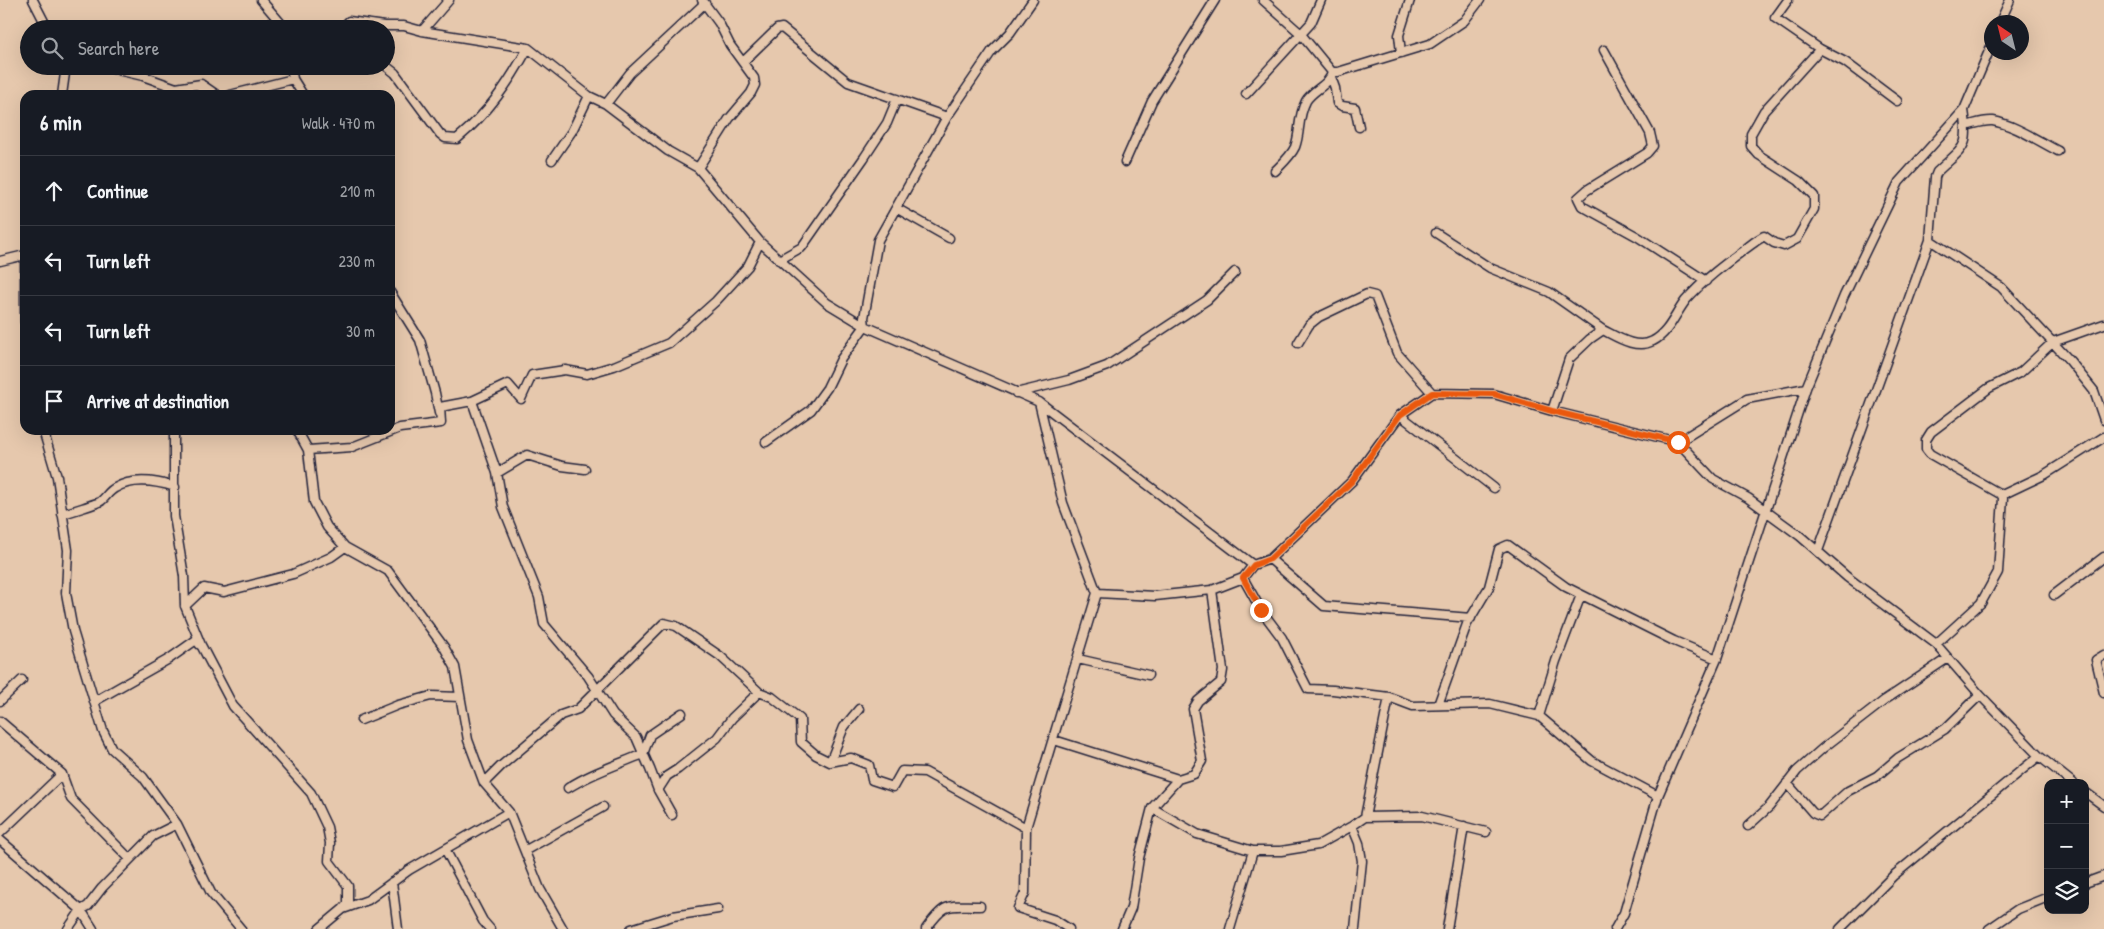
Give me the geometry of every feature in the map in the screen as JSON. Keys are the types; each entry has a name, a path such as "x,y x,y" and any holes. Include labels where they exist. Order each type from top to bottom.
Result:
{"street":[{"path":"33,0 43,20"},
{"path":"261,0 278,20"},
{"path":"422,31 449,0"},
{"path":"766,442 811,410 827,388 841,359 865,326 864,318 878,240 947,118 992,51 1010,33 1034,0"},
{"path":"1125,162 1152,101 1215,0"},
{"path":"1263,0 1300,33 1331,74 1337,103 1342,106 1355,108 1359,127"},
{"path":"1246,94 1311,23 1321,0"},
{"path":"1401,53 1399,35 1410,0"},
{"path":"1275,171 1287,159 1295,147 1300,113 1308,98 1331,74 1430,44 1464,21 1480,0"},
{"path":"1788,0 1775,18 1820,49 1845,62 1897,101"},
{"path":"2003,15 2010,0"},
{"path":"606,104 630,73 703,2 719,23 730,45 754,78 755,85 751,93 729,119 698,168"},
{"path":"395,26 528,48 589,96 606,104 668,151 698,168 760,242 827,303 865,326 1039,402 1254,565"},
{"path":"743,62 777,29 782,28 848,82 947,118"},
{"path":"395,72 440,134 445,138 457,139 475,124 508,84 528,48"},
{"path":"1436,233 1490,268 1549,292 1603,330 1630,344 1652,342 1669,326 1686,301 1706,280 1756,241 1764,236 1774,243 1784,246 1797,239 1814,209 1814,196 1799,181 1760,155 1751,146 1751,134 1764,111 1820,49"},
{"path":"1604,50 1650,132 1653,146 1647,153 1586,190 1578,198 1582,206 1638,237 1706,280"},
{"path":"1615,929 1624,913 1658,796 1717,659 1806,388 1844,296 1899,182 1964,110 1985,60"},
{"path":"63,90 65,75"},
{"path":"138,75 176,88 201,84 210,90"},
{"path":"292,75 300,90"},
{"path":"250,90 293,79"},
{"path":"201,84 202,90"},
{"path":"552,160 572,131 589,96"},
{"path":"779,260 802,246 864,158 887,122 897,99"},
{"path":"1818,551 1930,240 1935,177 1937,172 1964,146 1966,126 1964,110"},
{"path":"1966,126 1993,121 2058,151"},
{"path":"896,208 949,238"},
{"path":"1930,240 2001,288 2053,342 2094,391 2104,420"},
{"path":"441,422 440,408 472,401 508,384 521,399 532,375 565,370 587,374 614,366 669,343 716,301 748,266 760,242"},
{"path":"0,261 20,256"},
{"path":"1016,393 1069,380 1107,366 1207,300 1235,272"},
{"path":"1298,344 1309,325 1318,316 1367,294 1375,296 1397,353 1432,393"},
{"path":"395,300 420,340 441,422"},
{"path":"1936,644 1980,603 1998,572 2004,498 2002,495 1930,454 1926,449 1926,440 1932,432 1989,388 2021,372 2053,342 2104,324"},
{"path":"1552,411 1569,360 1590,339 1603,330"},
{"path":"1678,442 1747,399 1806,388"},
{"path":"1097,593 1155,596 1212,590 1243,578 1254,565 1270,559 1352,481 1400,415 1432,393 1494,394 1552,411 1678,442 1713,479 1748,498 1936,644 1980,695 2039,756 2069,779"},
{"path":"472,401 497,473 503,507 539,597 544,624 588,676 613,715 636,737 658,790 672,815"},
{"path":"1039,402 1063,503 1097,593 1026,828 1025,893 1018,908 1055,920 1069,929"},
{"path":"1400,415 1494,488"},
{"path":"395,430 441,422"},
{"path":"44,435 57,477 68,550 66,593 74,631 103,732 112,749 143,777 177,824 211,893 241,929"},
{"path":"176,435 174,516 184,576 185,606 200,646"},
{"path":"300,435 308,450 314,502 327,527 345,547 388,572 444,648 455,667 468,740 484,783 509,812 526,850 529,864 540,889 564,929"},
{"path":"308,450 352,447 382,435"},
{"path":"2002,495 2044,475 2104,437"},
{"path":"497,473 527,455 562,466 585,469"},
{"path":"62,514 100,502 105,495 115,488 130,482 158,481 175,487"},
{"path":"1438,705 1466,624 1489,587 1499,549 1508,545 1566,587 1674,641 1717,659"},
{"path":"185,606 204,588 224,592 278,579 309,568 345,547"},
{"path":"2054,595 2104,557"},
{"path":"1270,559 1324,606 1471,618"},
{"path":"1243,578 1261,610 1282,638 1308,689 1389,697 1413,706 1490,704 1539,716 1592,761 1658,796"},
{"path":"1122,929 1131,908 1152,808 1178,779 1194,774 1202,761 1193,709 1198,701 1221,682 1223,670 1212,590"},
{"path":"1539,716 1556,661 1581,595"},
{"path":"484,783 501,766 562,715 578,709 664,623 676,626 720,656 759,692 772,697 800,719 801,742 816,755 830,762 851,758 869,765 872,780 893,787 902,771 925,772 1026,828"},
{"path":"94,701 169,659 196,640 233,706 312,793 327,828 330,843 329,861 348,886 348,903 319,929"},
{"path":"2104,655 2096,660 2104,693"},
{"path":"1748,826 1769,807 1787,783 1823,748 1885,700 1948,658"},
{"path":"1078,659 1148,675"},
{"path":"0,701 22,680"},
{"path":"658,790 667,776 717,738 732,718 759,692"},
{"path":"1787,783 1813,813 1820,816 1848,792 1877,776 1898,758 1944,729 1980,695"},
{"path":"361,720 398,705 431,696 460,697"},
{"path":"1365,817 1389,697"},
{"path":"830,762 844,727 859,709"},
{"path":"568,788 587,776 608,770 642,754 650,735 682,713"},
{"path":"0,721 62,774 71,798 130,859"},
{"path":"1054,740 1178,779"},
{"path":"1840,929 1893,876 2039,756"},
{"path":"0,833 62,774"},
{"path":"2089,795 2104,806"},
{"path":"526,850 603,807"},
{"path":"1152,808 1197,834 1254,852 1318,845 1365,817 1422,816 1486,832"},
{"path":"343,909 368,900 409,870 509,812"},
{"path":"68,929 81,910 88,906 153,836 177,824"},
{"path":"1352,826 1359,843 1362,861 1355,929"},
{"path":"1447,929 1464,826"},
{"path":"0,840 81,910 93,929"},
{"path":"445,849 483,921 490,929"},
{"path":"1230,929 1254,852"},
{"path":"2089,882 2104,876"},
{"path":"392,882 398,929"},
{"path":"1989,929 2018,910 2044,899"},
{"path":"926,929 942,909 948,906 980,906"},
{"path":"631,929 673,916 718,909"}],"route":[{"path":"1261,610 1243,578 1254,565 1270,559 1352,481 1400,415 1432,393 1494,394 1552,411 1678,442"}]}
